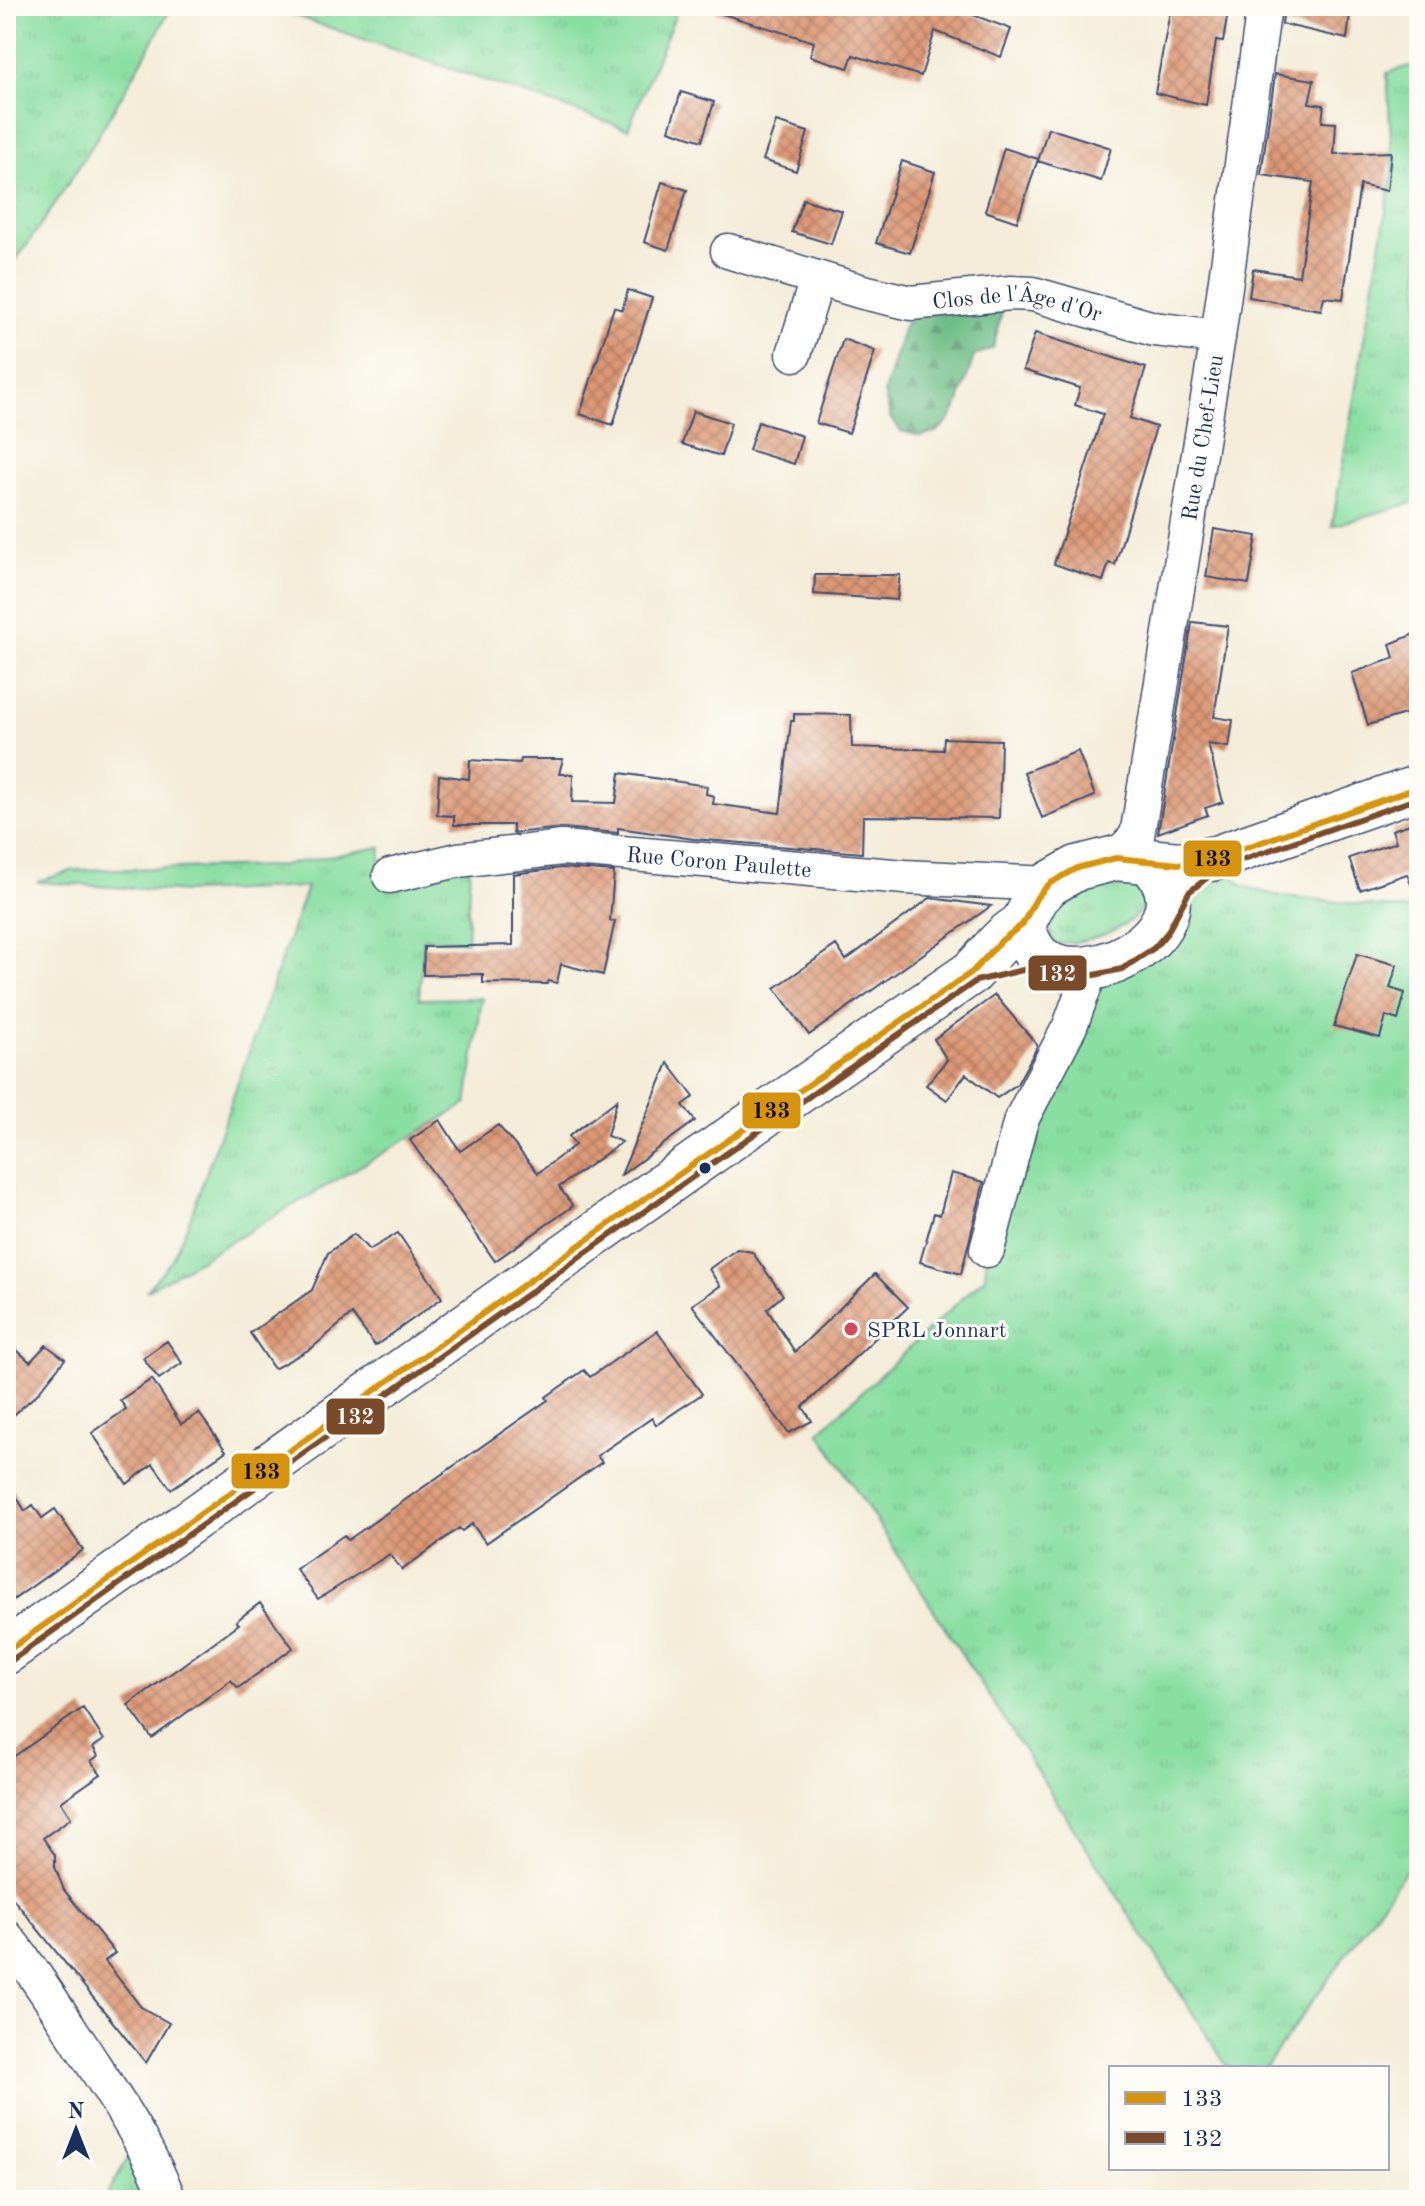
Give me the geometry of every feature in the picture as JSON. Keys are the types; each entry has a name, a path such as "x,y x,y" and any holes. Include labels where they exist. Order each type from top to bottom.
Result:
{"main road":[{"path":"1030,940 1030,906 1049,884 1077,868 1145,874 1216,858 1419,787"},
{"path":"6,1652 698,1161 972,972 995,951 1008,932 1030,940 1055,966 1092,966 1128,956 1143,946 1164,919 1145,874"}],"street":[{"name":"Rue du Chef-Lieu","path":"1145,874 1137,836 1218,337 1264,6"},
{"name":"Clos de l'Âge d'Or","path":"728,251 817,279 911,303 1011,293 1033,294 1154,329 1218,337"},
{"path":"794,354 817,279"},
{"name":"Rue Coron Paulette","path":"390,876 458,860 562,848 905,877 1049,884"},
{"path":"987,1250 1021,1120 1070,1026 1092,966"},
{"path":"6,1937 33,1971 113,2095 169,2200"}],"green space":[{"path":"6,6 172,6 94,143 6,274"},
{"path":"266,6 679,6 628,129"},
{"path":"1419,63 1419,501 1332,526 1393,171 1387,73"},
{"path":"995,306 1002,312 993,348 974,356 959,402 949,421 936,432 920,436 901,431 891,419 884,393 904,326 911,316"},
{"path":"381,847 380,862 390,876 470,859 467,942 424,938 419,999 482,998 467,1104 146,1291 171,1261 188,1224 307,887 188,892 37,882 74,870 277,866"},
{"path":"1216,858 1243,886 1275,895 1419,911 1419,1852 1266,2066 1227,2066 819,1432 985,1277 987,1250 1070,1026 1170,900"},
{"path":"1115,885 1138,890 1144,904 1138,914 1117,929 1091,939 1054,943 1049,927 1060,911 1076,899"},
{"path":"139,2138 156,2200 104,2200"}],"building":[{"path":"717,6 949,6 1011,29 1001,57 935,31 921,76 853,55 848,68 810,56 814,42 716,12"},
{"path":"1171,6 1229,6 1223,42 1216,41 1206,105 1155,93"},
{"path":"1284,6 1351,6 1347,39 1282,24"},
{"path":"1275,74 1314,80 1309,103 1324,105 1322,122 1336,123 1334,154 1391,152 1387,191 1360,185 1343,299 1324,297 1321,310 1249,297 1253,269 1299,276 1313,182 1261,175"},
{"path":"681,92 714,102 702,141 669,130"},
{"path":"776,122 808,132 796,171 763,160"},
{"path":"1048,128 1111,148 1101,181 1038,161"},
{"path":"1004,148 1038,159 1017,222 985,211"},
{"path":"902,161 935,172 910,253 876,243"},
{"path":"662,182 687,190 668,250 644,242"},
{"path":"803,199 842,211 831,244 792,232"},
{"path":"628,290 652,298 613,425 580,414 614,307 622,310"},
{"path":"1035,333 1146,368 1130,418 1156,427 1115,565 1109,563 1103,581 1054,564 1103,414 1075,405 1080,388 1023,370"},
{"path":"843,339 875,351 849,433 816,423"},
{"path":"693,411 731,423 721,456 682,444"},
{"path":"758,422 802,436 794,464 749,450"},
{"path":"1214,529 1257,536 1249,584 1206,577"},
{"path":"815,575 900,575 897,600 814,594"},
{"path":"1192,622 1228,626 1214,717 1233,720 1229,747 1208,744 1223,802 1205,808 1208,815 1158,833"},
{"path":"1419,632 1419,718 1415,718 1412,712 1368,725 1352,673 1394,658 1390,644"},
{"path":"794,714 851,715 852,747 943,750 944,738 1001,740 999,818 863,816 862,853 694,839 618,828 618,833 563,828 513,833 513,825 454,825 454,816 437,815 439,775 469,779 470,760 520,763 521,759 563,759 559,774 573,774 572,802 616,803 620,773 707,786 706,794 714,796 713,804 780,813"},
{"path":"1078,751 1095,796 1042,818 1024,772"},
{"path":"1419,821 1419,897 1416,897 1407,874 1360,890 1349,858 1396,842 1392,830"},
{"path":"562,868 614,872 610,921 615,921 603,975 561,964 557,983 548,981 547,984 483,983 483,974 423,975 424,947 513,945 513,874"},
{"path":"930,898 991,906 809,1035 775,988 836,945 846,960"},
{"path":"1357,954 1397,965 1390,988 1405,993 1398,1020 1386,1016 1380,1038 1334,1026"},
{"path":"995,995 1037,1045 1035,1051 1017,1084 997,1098 966,1074 947,1100 926,1085 947,1060 934,1039"},
{"path":"668,1063 694,1097 683,1105 695,1121 621,1175"},
{"path":"617,1100 607,1136 622,1142 559,1187 573,1206 495,1261 410,1140 440,1120 460,1151 498,1125 538,1173 575,1145 569,1136"},
{"path":"951,1173 984,1182 961,1274 920,1262 934,1213 940,1215"},
{"path":"398,1233 442,1298 375,1346 352,1314 312,1348 274,1369 250,1333 312,1290 328,1253 354,1234 369,1250"},
{"path":"737,1249 752,1252 783,1295 767,1309 795,1352 875,1274 908,1307 803,1407 812,1421 789,1433 692,1305 720,1286 709,1269"},
{"path":"657,1331 702,1394 656,1425 652,1418 597,1456 602,1462 486,1543 472,1524 462,1531 459,1528 402,1570 390,1554 318,1599 296,1569 344,1535 348,1540 548,1400 546,1397 584,1370 590,1377"},
{"path":"6,1340 30,1362 46,1345 65,1359 37,1394 6,1422"},
{"path":"167,1341 182,1363 159,1379 143,1358"},
{"path":"152,1379 181,1424 199,1413 226,1451 171,1489 153,1464 127,1484 92,1433 126,1409 120,1400"},
{"path":"6,1478 25,1511 33,1505 42,1518 55,1509 83,1550 6,1605"},
{"path":"260,1603 293,1648 238,1688 231,1680 152,1738 128,1705 239,1624 236,1621"},
{"path":"83,1708 104,1740 93,1747 98,1756 91,1761 101,1774 61,1802 71,1818 43,1838 55,1855 55,1867 64,1890 115,1953 105,1961 141,2007 169,2023 146,2063 6,1890 6,1762"}],"transit line":[{"name":"133","path":"1022,925 1037,897 1049,884 1077,868 1116,858 1179,864 1216,858 1419,787"},
{"name":"132","path":"12,1660 704,1169 976,981 1036,967 1067,976 1085,977 1122,969 1154,948 1167,933 1189,892 1221,867 1419,798"},
{"name":"133","path":"6,1652 698,1161 972,972 1002,940 1022,925"}],"place":[{"name":"SPRL Jonnart","path":"851,1329"}]}
